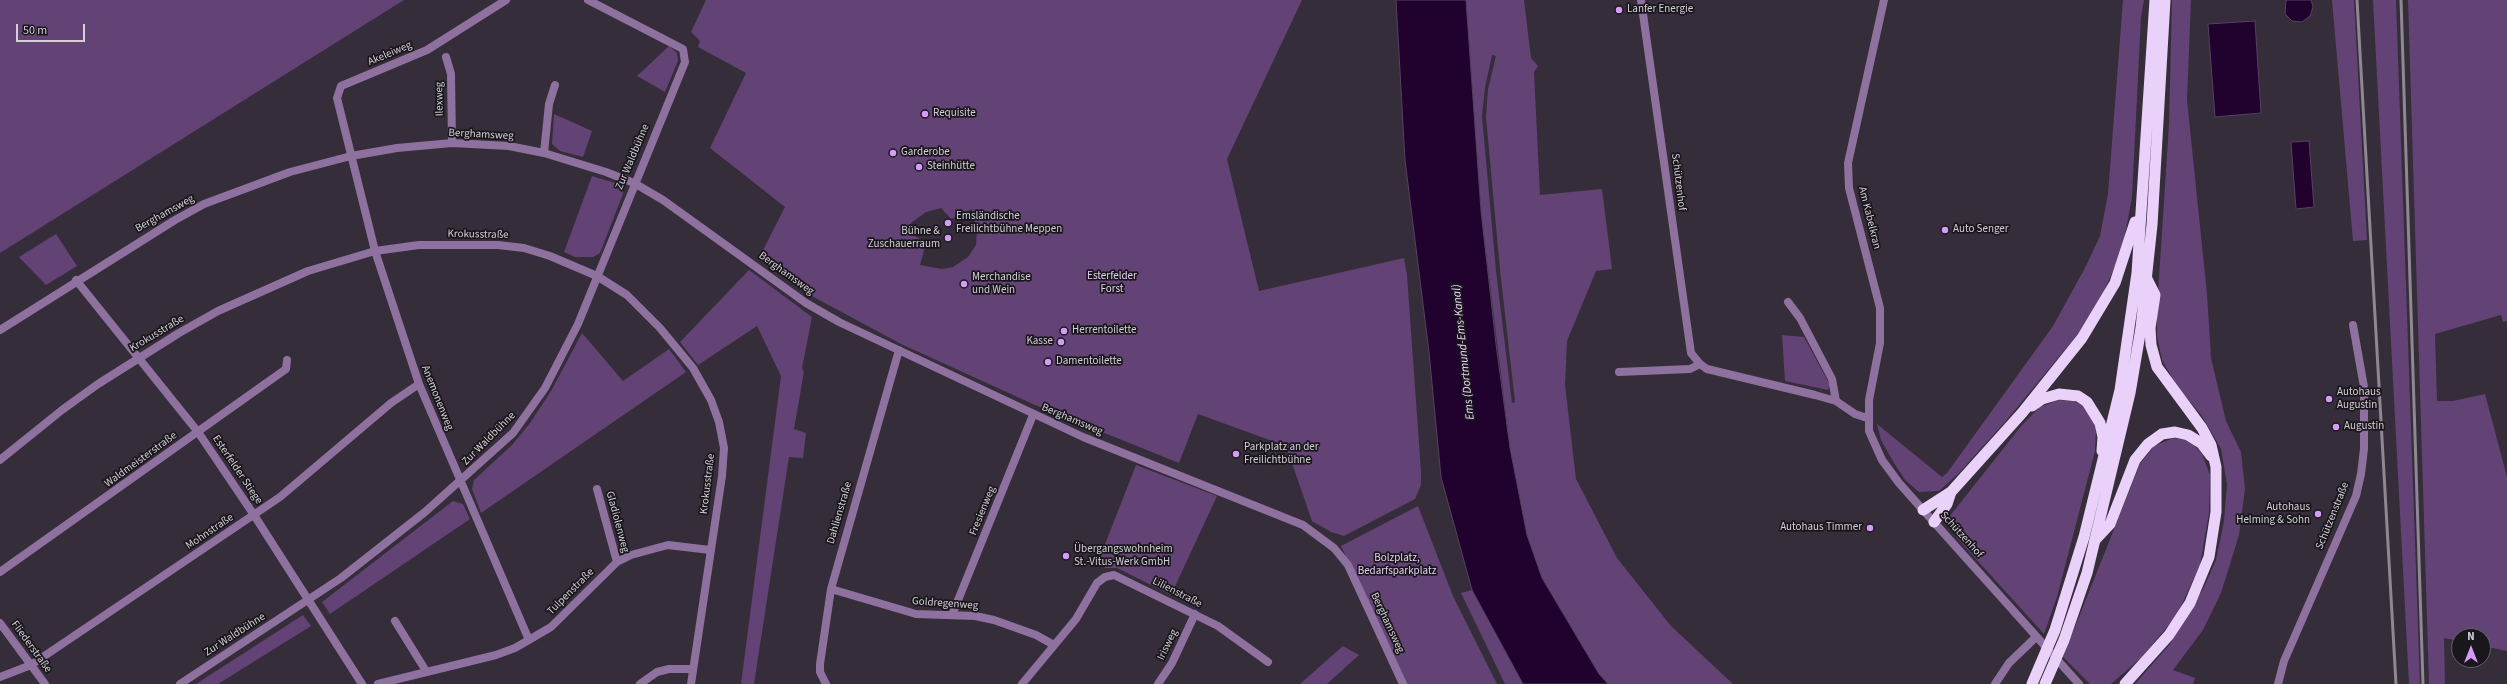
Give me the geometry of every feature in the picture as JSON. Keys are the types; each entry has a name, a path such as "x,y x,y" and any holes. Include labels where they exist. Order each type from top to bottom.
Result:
{"highway":[{"path":"2032,684 2055,630 2084,537 2103,467 2120,390 2130,328 2143,204 2155,0"},
{"path":"2045,684 2064,640 2096,539 2130,393 2147,279 2165,0"},
{"path":"1923,510 1951,492 2022,413 2082,338 2102,308 2115,283 2133,235 2137,213 2143,204"},
{"path":"2124,684 2169,636 2190,603 2209,557 2216,512 2216,467 2211,445 2202,428 2157,367 2150,340 2154,295 2147,279"},
{"path":"2022,413 2042,399 2051,395 2069,394 2087,402 2100,423 2103,437 2101,458 2103,467"},
{"path":"2096,539 2110,524 2135,460 2148,444 2162,434 2175,432 2188,435 2200,443 2209,452 2216,467"},
{"path":"1934,522 1947,504 1951,492"}],"street":[{"name":"Akeleiweg","path":"351,156 337,98 341,86 427,50 506,0"},
{"name":"Zur Waldbühne","path":"180,684 341,578 460,482 513,433 528,415 559,362 578,324 685,62 683,49 588,0"},
{"name":"Schützenhof","path":"1641,0 1688,344 1691,353 1700,364"},
{"name":"Am Kabelkran","path":"1867,418 1880,343 1880,308 1849,188 1848,163 1884,0"},
{"name":"Ilexweg","path":"446,57 451,74 452,143"},
{"path":"544,153 549,104 555,86"},
{"name":"Berghamsweg","path":"0,330 76,280 152,233 204,204 290,172 351,156 397,148 452,143 509,146 544,153 606,172 634,184 690,217 806,303 839,322 1033,415 1083,437 1281,515 1319,535 1340,554 1348,565 1403,684"},
{"name":"Anemonenweg","path":"351,156 375,251 418,384 529,640"},
{"name":"Krokusstraße","path":"0,460 62,410 138,358 218,311 308,271 375,251 419,245 498,244 524,248 550,256 598,276 627,295 673,342 693,368 711,400 720,422 724,448 691,684"},
{"name":"Esterfelder Stiege","path":"76,280 198,432 254,515 362,684"},
{"path":"1788,302 1800,318 1832,379 1836,401"},
{"name":"Schützenstraße","path":"2278,684 2284,661 2356,496 2361,474 2364,449 2364,387 2353,324"},
{"name":"Dahlienstraße","path":"826,684 820,672 820,664 831,589 899,350"},
{"name":"Waldmeisterstraße","path":"0,572 286,369 287,360"},
{"path":"1619,372 1690,369 1700,364 1721,374 1836,401 1855,414 1867,418"},
{"name":"Mohnstraße","path":"0,677 31,665 254,515 308,475 396,399 418,384"},
{"name":"Fresienweg","path":"952,615 1033,415"},
{"name":"Schützenhof","path":"1867,418 1869,431 1882,460 1899,483 2079,684"},
{"name":"Gladiolenweg","path":"597,489 617,562"},
{"name":"Tulpenstraße","path":"378,684 426,671 496,656 529,640 551,627 566,615 617,562 631,555 668,545 710,550"},
{"name":"Lilienstraße","path":"1022,684 1076,619 1097,583 1105,577 1114,575 1195,614 1239,639 1268,662"},
{"name":"Goldregenweg","path":"831,589 916,614 975,616 994,620 1036,635 1054,645"},
{"name":"Irisweg","path":"1158,684 1172,663 1195,614"},
{"path":"396,621 426,671"},
{"name":"Fliederstraße","path":"0,623 45,684"},
{"path":"1995,684 2001,672 2036,637"},
{"path":"640,684 657,672 669,669 693,669"}],"green space":[{"path":"0,0 404,0 0,253"},
{"name":"Esterfelder Forst","path":"706,0 1302,0 1227,159 1259,291 1404,258 1407,275 1421,471 1421,485 1415,499 1344,536 1331,532 1312,521 1286,446 1198,414 1179,463 1035,405 901,344 810,295 759,258 785,207 710,148 746,73 698,47 700,41 691,32","holes":["941,208 951,219 972,209 977,229 976,245 968,257 953,267 942,269 920,265 926,243 915,236 911,223 926,212"]},
{"path":"1466,0 1524,0 1531,58 1538,66 1534,72 1540,195 1602,189 1612,269 1596,271 1567,341 1565,385 1576,479 1617,558 1671,626 1733,684 1608,684 1599,674 1542,578 1527,535 1510,448 1481,211","holes":["1492,55 1496,56 1488,89 1486,117 1500,270 1515,402 1512,403 1496,271 1482,116 1485,88"]},
{"path":"2123,0 2144,0 2141,17 2132,197 2122,251 2100,300 2077,335 2005,422 1958,474 1939,491 1919,492 1905,480 1894,463 1881,440 1877,424 1942,477 1947,473 2053,326 2086,266 2100,236 2108,194"},
{"path":"2172,0 2191,0 2187,100 2207,294 2211,358 2226,421 2241,452 2245,489 2239,535 2221,593 2203,630 2173,670 2195,678 2193,684 2135,684 2170,644 2203,589 2216,560 2224,521 2227,484 2221,449 2202,416 2176,385 2162,360 2157,336 2157,309 2169,124"},
{"path":"2332,0 2354,0 2367,240 2353,241"},
{"path":"2373,0 2396,0 2420,684 2409,684"},
{"path":"2408,0 2507,0 2507,321 2503,322 2501,315 2435,334 2437,401 2453,401 2485,394 2507,477 2507,651 2491,648 2491,628 2451,628 2451,639 2444,638 2445,684 2429,684"},
{"path":"669,46 677,53 678,61 665,92 637,76"},
{"path":"554,114 592,131 583,157 560,151 552,144"},
{"path":"592,176 622,185 623,194 600,253 593,257 575,257 564,252"},
{"path":"56,234 77,266 46,285 19,257"},
{"path":"749,270 812,317 802,368 804,372 794,429 806,433 803,458 789,457 754,684 741,684 781,376 757,326 698,365 680,342"},
{"path":"582,333 623,381 669,349 686,372 481,513 472,489 474,480 512,445 530,423 551,391"},
{"path":"1782,335 1804,337 1830,385 1828,390 1785,381"},
{"path":"2058,400 2073,401 2084,406 2091,414 2096,429 2095,451 2057,597 2044,634 1957,538 1949,523 1949,517 2022,425 2040,407"},
{"path":"2173,438 2185,440 2194,445 2202,454 2210,475 2209,513 2200,565 2177,615 2140,659 2111,684 2090,684 2063,657 2140,464 2154,446"},
{"path":"1136,465 1217,496 1171,595 1117,568 1105,568 1100,557"},
{"path":"453,501 463,504 470,519 330,614 322,602"},
{"name":"Bolzplatz, Bedarfsparkplatz","path":"1418,506 1453,596 1497,684 1407,684 1341,546"},
{"path":"1472,590 1523,684 1505,684 1461,593"},
{"path":"303,615 311,626 218,684 196,684"},
{"path":"1343,646 1359,655 1327,684 1300,684"}],"water":[{"name":"Ems (Dortmund-Ems-Kanal)","path":"1396,0 1466,0 1481,211 1496,344 1510,448 1527,535 1542,578 1599,674 1608,684 1523,684 1472,590 1441,477 1429,352 1405,160"},
{"path":"2286,0 2311,0 2313,7 2310,16 2302,22 2292,21 2285,14"},
{"path":"2255,21 2261,113 2215,117 2208,24"},
{"path":"2309,141 2314,207 2296,209 2291,142"}],"railway":[{"path":"2357,0 2396,684"},
{"path":"2401,0 2423,684"}],"place":[{"name":"Lanfer Energie","path":"1619,10"},
{"name":"Requisite","path":"925,114"},
{"name":"Garderobe","path":"893,153"},
{"name":"Steinhütte","path":"919,167"},
{"name":"Emsländische Freilichtbühne Meppen","path":"948,223"},
{"name":"Auto Senger","path":"1945,230"},
{"name":"Bühne & Zuschauerraum","path":"948,238"},
{"name":"Merchandise und Wein","path":"964,284"},
{"name":"Herrentoilette","path":"1064,331"},
{"name":"Kasse","path":"1061,342"},
{"name":"Damentoilette","path":"1048,362"},
{"name":"Autohaus Augustin","path":"2329,399"},
{"name":"Augustin","path":"2336,427"},
{"name":"Parkplatz an der Freilichtbühne","path":"1236,454"},
{"name":"Autohaus Helming & Sohn","path":"2318,514"},
{"name":"Autohaus Timmer","path":"1870,528"},
{"name":"Übergangswohnheim St.-Vitus-Werk GmbH","path":"1066,556"}]}
